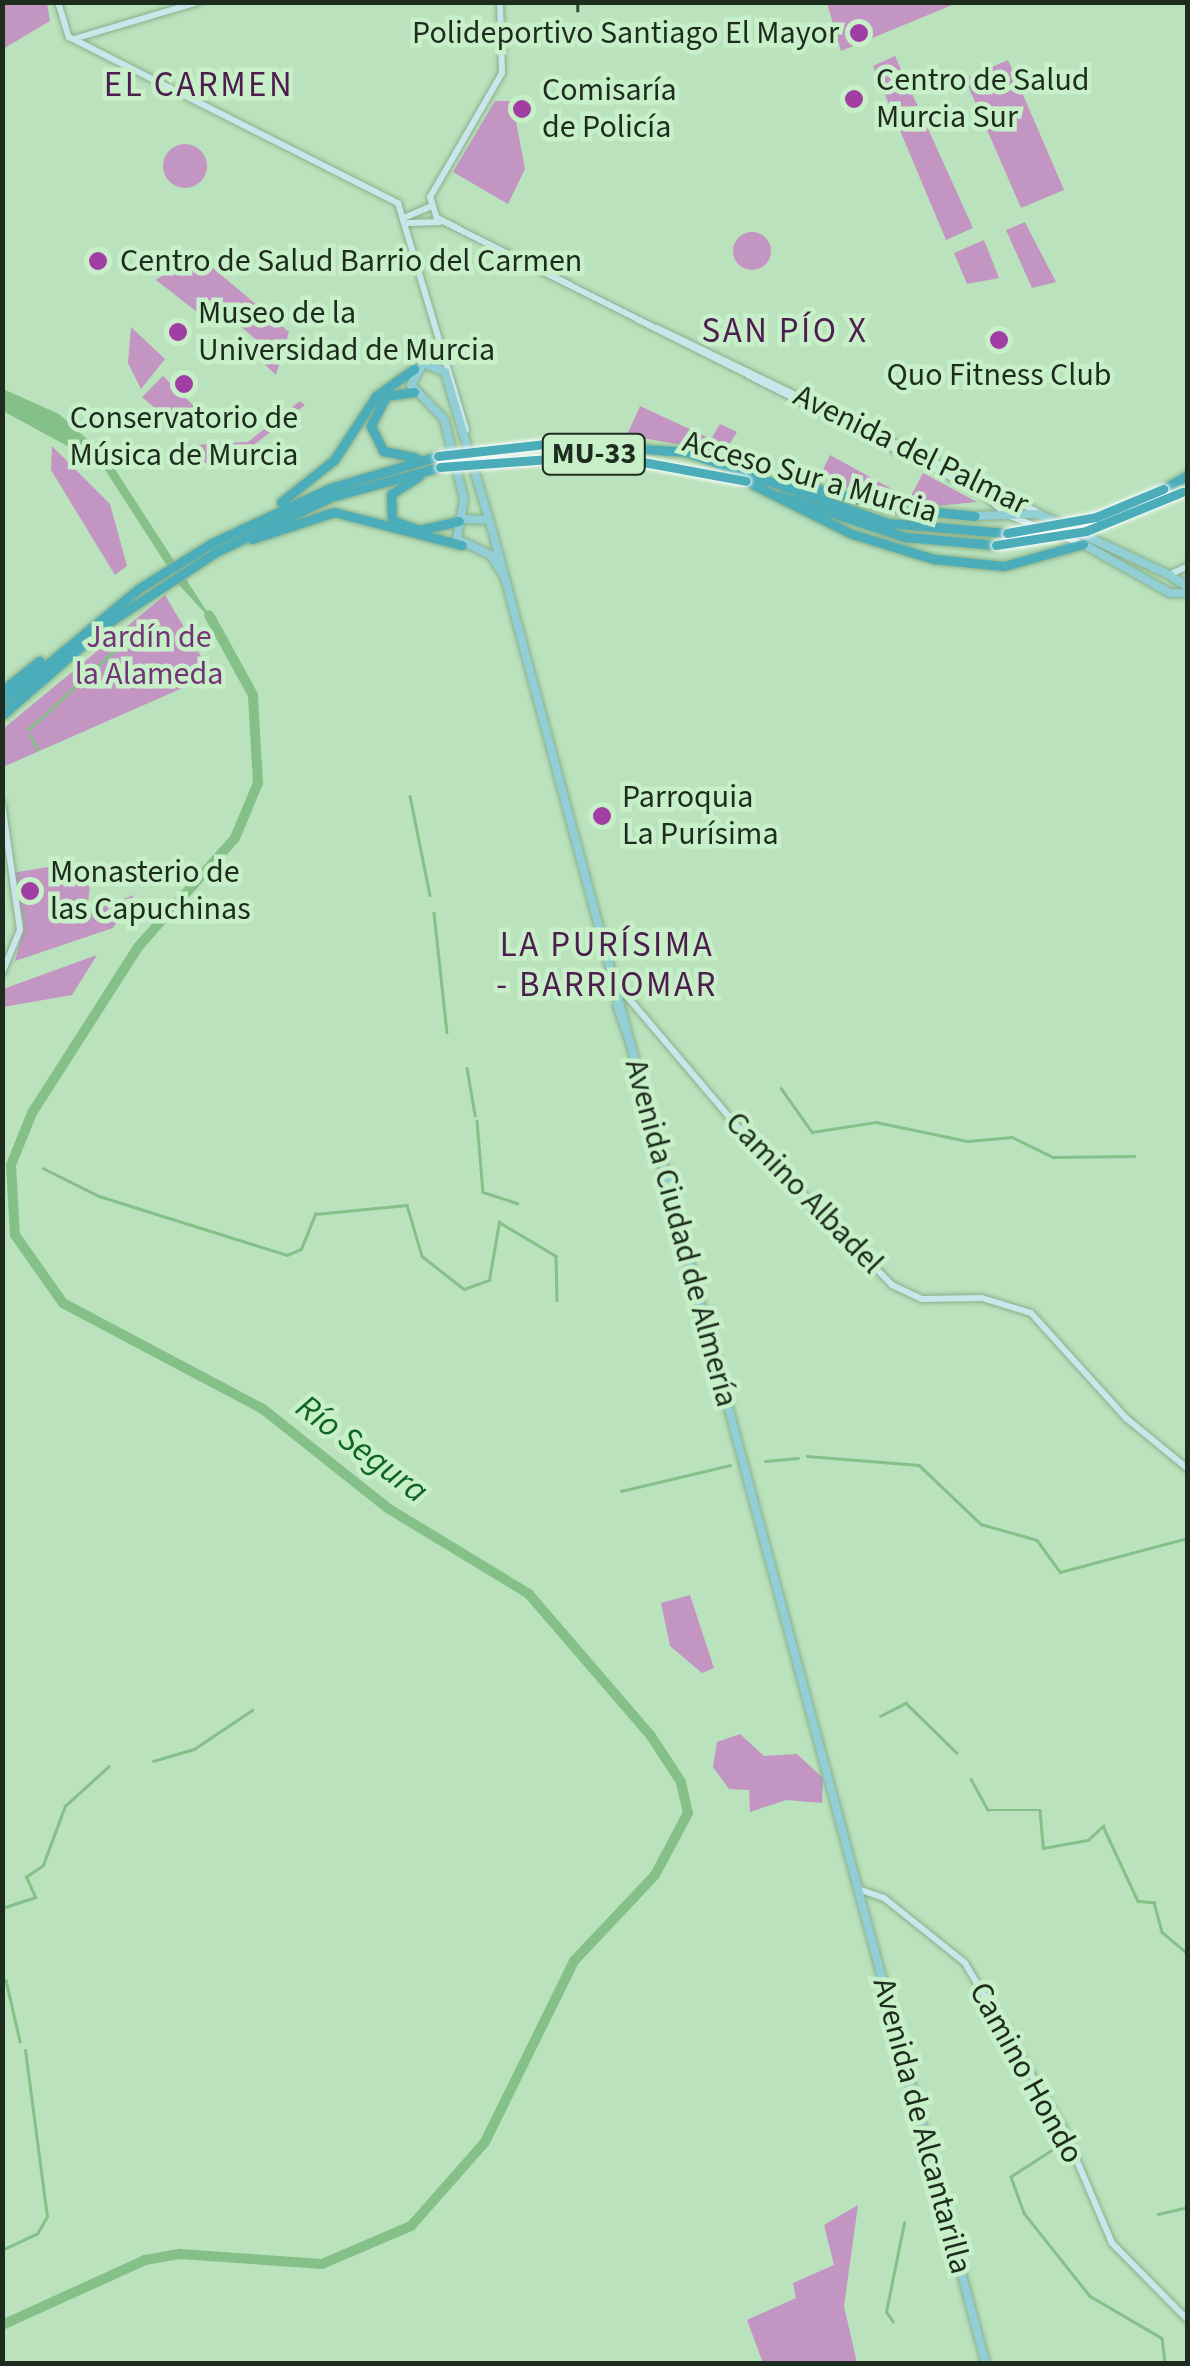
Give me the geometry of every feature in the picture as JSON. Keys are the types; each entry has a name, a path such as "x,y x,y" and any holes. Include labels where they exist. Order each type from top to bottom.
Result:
{"highway":[{"path":"214,547 313,480 376,396 414,369"},
{"path":"414,392 382,400 373,438 394,457 439,462"},
{"name":"Acceso Sur a Murcia","path":"2,702 141,593 214,547 341,494 439,462 604,455 749,476 888,523 1007,533 1096,517 1188,475"},
{"path":"439,462 394,490 390,514 409,529 460,520"},
{"path":"749,476 888,508 975,516"},
{"path":"749,476 852,534 934,559 1004,566 1078,541"},
{"name":"Acceso Sur a Murcia","path":"749,476 887,532 996,544 1086,531 1184,490"},
{"path":"214,547 323,512 462,546"},
{"path":"2,690 141,593"},
{"name":"Acceso Sur a Murcia","path":"2,716 141,593"}],"main road":[{"path":"58,2 73,39 388,195 410,222 475,474"},
{"path":"73,39 107,36 198,2"},
{"path":"428,222 496,86 500,2"},
{"path":"100,52 107,36"},
{"path":"410,222 432,210"},
{"path":"432,210 443,223"},
{"path":"410,222 443,223"},
{"name":"Avenida del Palmar","path":"443,223 984,494 1000,510 1170,575 1184,587"},
{"name":"Avenida del Palmar","path":"651,326 1039,514 1078,541 1164,586 1184,587"},
{"path":"441,342 430,362 414,369 414,392 444,419 462,546 477,550 504,576"},
{"path":"430,362 445,372 488,520 460,520"},
{"path":"975,516 984,494"},
{"path":"975,516 1000,510 1039,514"},
{"name":"Avenida Ciudad de Almería","path":"488,520 858,1889"},
{"path":"477,550 492,533"},
{"path":"1164,586 1170,575 1188,567"},
{"path":"1184,587 1188,567"},
{"path":"2,803 20,930 2,974"},
{"name":"Camino Albadel","path":"613,980 638,1002 680,1063 892,1284 922,1299 982,1298 1031,1314 1126,1418 1188,1470"},
{"path":"618,1000 628,1037"},
{"path":"624,1020 638,1002"},
{"name":"Camino Hondo","path":"858,1889 876,1895 965,1963 1056,2115 1112,2243 1188,2320"},
{"name":"Avenida de Alcantarilla","path":"858,1889 986,2364"},
{"path":"864,1908 876,1895"}],"green space":[{"name":"Polideportivo Santiago El Mayor","path":"827,2 957,3 841,51"},
{"path":"2,3 47,3 50,21 3,49"},
{"path":"895,56 973,228 946,240 873,66"},
{"path":"1008,60 1064,190 1021,208 965,79"},
{"path":"495,101 512,101 525,169 508,204 453,172"},
{"path":"185,144 200,151 207,166 200,181 185,188 170,181 163,166 170,151"},
{"path":"1025,222 1056,282 1032,288 1006,230"},
{"path":"752,232 766,237 771,251 766,265 752,270 738,265 733,251 738,237"},
{"path":"984,240 999,278 967,284 954,253"},
{"path":"195,253 289,332 276,375 259,359 266,348 209,300 197,312 156,280"},
{"path":"131,327 165,359 141,389 128,363"},
{"path":"163,376 197,409 182,431 142,397"},
{"path":"300,401 305,405 242,454 209,465 178,446 248,442"},
{"path":"640,406 711,439 720,424 737,432 724,453 627,435"},
{"path":"52,446 110,504 127,566 115,575 51,470"},
{"path":"830,455 899,493 911,496 923,473 977,502 927,507 865,494 819,478"},
{"name":"Jardín de la Alameda","path":"165,595 212,675 3,767 3,729"},
{"path":"54,866 92,866 87,913 134,895 113,928 15,961 24,925 12,873"},
{"path":"97,955 72,995 3,1007 3,989"},
{"path":"690,1595 714,1668 702,1673 670,1646 661,1603"},
{"path":"740,1734 764,1756 797,1754 823,1778 822,1803 786,1800 750,1812 749,1790 729,1789 713,1767 717,1742"},
{"path":"858,2205 844,2306 857,2363 763,2363 747,2320 796,2298 793,2283 834,2265 824,2225"}],"shaded area":[{"path":"3,389 59,414 107,457 215,624 180,586 102,465 3,411"}],"waterway":[{"name":"Río Segura","path":"2,2325 145,2260 180,2254 322,2264 411,2226 485,2142 574,1961 655,1875 688,1813 681,1782 651,1736 529,1594 389,1509 263,1409 63,1303 15,1235 11,1165 32,1113 138,947 235,838 258,783 253,695 209,615"},
{"path":"28,730 137,630"},
{"path":"31,735 37,750"},
{"path":"410,796 430,895"},
{"path":"434,913 447,1032"},
{"path":"467,1068 475,1115"},
{"path":"781,1088 812,1132 876,1122 968,1141 1012,1137 1053,1157 1134,1156"},
{"path":"477,1121 483,1192 517,1203"},
{"path":"43,1168 99,1196 287,1255 301,1249 315,1214 407,1205 422,1256 464,1289 489,1280 499,1222 556,1256 557,1300"},
{"path":"807,1456 919,1465 981,1524 1037,1540 1060,1572 1188,1538"},
{"path":"765,1461 798,1458"},
{"path":"621,1491 730,1465"},
{"path":"880,1716 906,1703 957,1753"},
{"path":"153,1761 194,1749 252,1710"},
{"path":"2,1908 35,1897 26,1877 43,1865 65,1806 109,1766"},
{"path":"971,1779 988,1810 1040,1810 1043,1848 1088,1840 1103,1826 1138,1901 1154,1902 1162,1932 1188,1954"},
{"path":"6,1980 20,2041"},
{"path":"2,2250 37,2234 47,2217 25,2050"},
{"path":"1065,2142 1011,2177 1024,2213 1090,2296 1162,2338 1165,2364"},
{"path":"1158,2214 1188,2207"},
{"path":"893,2322 886,2312 904,2223"}],"railway":[{"path":"578,2 578,12"}],"place":[{"name":"Polideportivo Santiago El Mayor","path":"859,33"},
{"name":"Centro de Salud Murcia Sur","path":"854,99"},
{"name":"Comisaría de Policía","path":"522,109"},
{"name":"Centro de Salud Barrio del Carmen","path":"98,261"},
{"name":"Museo de la Universidad de Murcia","path":"178,332"},
{"name":"Quo Fitness Club","path":"999,340"},
{"name":"Conservatorio de Música de Murcia","path":"184,384"},
{"name":"Parroquia La Purísima","path":"602,816"},
{"name":"Monasterio de las Capuchinas","path":"30,891"}],"district":[{"name":"EL CARMEN","path":"199,85"},
{"name":"SAN PÍO X","path":"785,331"},
{"name":"LA PURÍSIMA - BARRIOMAR","path":"607,965"}]}
